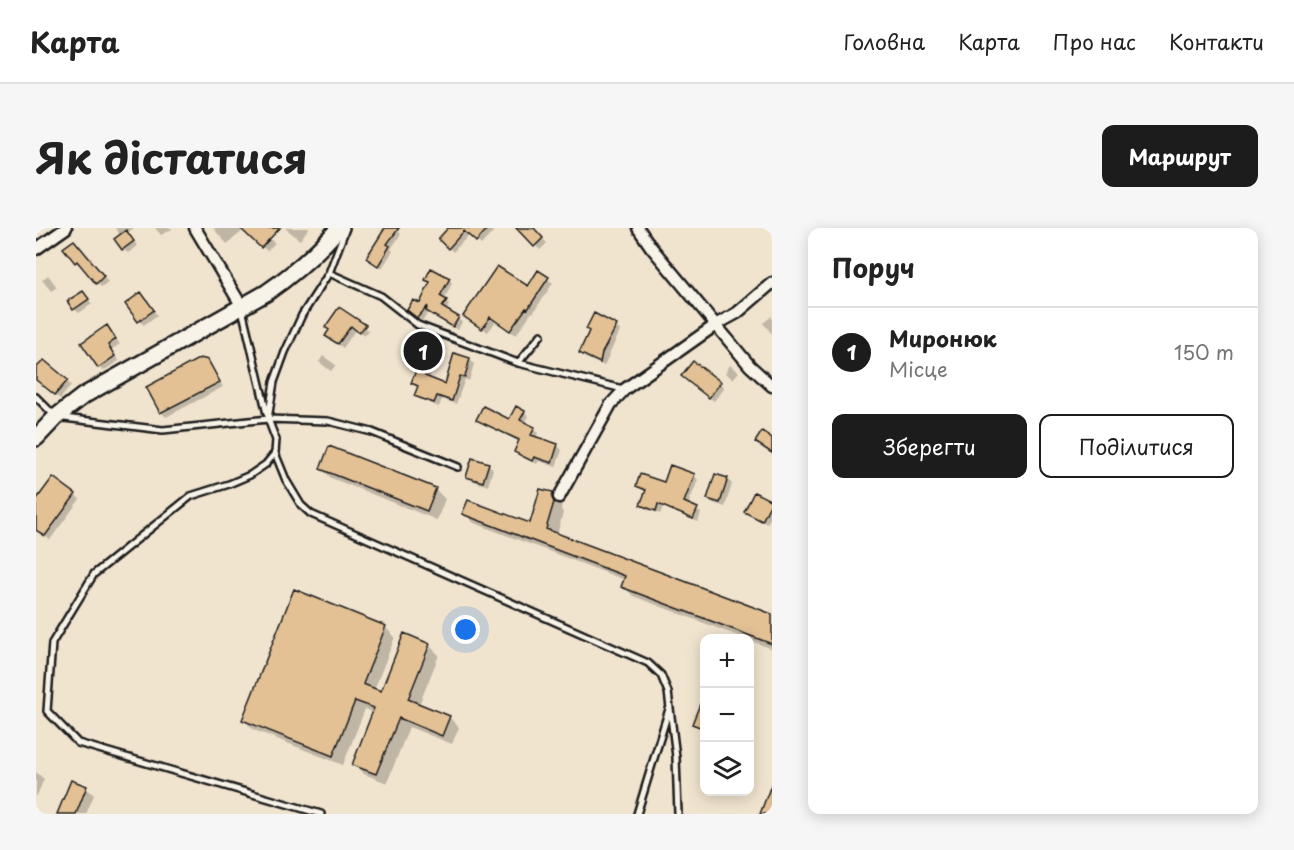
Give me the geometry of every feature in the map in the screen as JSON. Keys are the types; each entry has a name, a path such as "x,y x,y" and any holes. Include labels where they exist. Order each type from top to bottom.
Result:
{"main road":[{"path":"36,438 56,417 83,396 241,305 266,293 306,263 339,228"}],"street":[{"path":"36,249 66,228"},
{"path":"195,228 241,305"},
{"path":"638,228 651,247 750,366 772,386"},
{"path":"559,497 611,404 625,389 717,324 737,313 772,283"}],"lane":[{"path":"268,419 274,382 285,352 302,315 329,273 346,228"},
{"path":"329,273 381,296 418,326 518,363 625,389"},
{"path":"241,305 268,419 276,440 276,453 291,490 301,505 311,514 640,658 655,668 661,675 668,692 676,757 678,814"},
{"path":"518,363 541,335"},
{"path":"36,397 56,417 163,430 268,419 328,421 361,429 458,467"},
{"path":"276,453 266,464 250,474 191,496 94,574 52,643 47,711 78,743 321,814"},
{"path":"637,814 669,707"}],"building":[{"path":"240,228 280,228 261,248"},
{"path":"385,228 399,228 387,244 390,246 378,266 366,258"},
{"path":"448,228 488,228 476,242 464,231 448,249 438,239"},
{"path":"516,228 534,228 543,238 534,247"},
{"path":"126,230 134,241 122,250 114,239"},
{"path":"74,240 104,276 96,284 63,248"},
{"path":"497,266 528,286 538,270 549,277 510,331 490,317 482,329 463,316"},
{"path":"431,268 450,278 440,296 447,300 442,307 459,317 453,327 426,311 428,306 417,318 407,310 413,300 420,303 430,282 425,280"},
{"path":"83,291 89,299 73,310 67,301"},
{"path":"141,292 154,310 138,322 125,304"},
{"path":"339,307 366,325 359,333 351,326 338,344 325,336 329,330 325,327"},
{"path":"594,313 617,325 602,353 600,363 579,353 589,331 586,329"},
{"path":"107,325 116,339 108,345 115,356 98,368 81,343"},
{"path":"418,339 434,344 425,376 445,384 454,353 470,358 465,377 460,376 452,401 437,396 434,403 414,396 418,386 411,383 420,360 412,358"},
{"path":"200,358 208,360 220,382 160,413 146,387"},
{"path":"44,360 68,380 55,395 36,380 36,368"},
{"path":"693,361 721,382 709,398 681,376"},
{"path":"483,406 509,419 516,406 525,411 520,420 535,427 531,435 558,444 552,463 534,457 532,461 514,452 519,440 476,420"},
{"path":"762,431 772,438 772,453 755,442"},
{"path":"329,446 436,488 427,511 320,469"},
{"path":"472,458 489,463 483,482 466,477"},
{"path":"670,465 695,474 684,502 698,508 693,519 658,504 656,511 640,505 646,490 636,486 640,474 664,482"},
{"path":"715,474 728,478 720,503 707,499"},
{"path":"53,477 76,494 45,536 36,530 36,500"},
{"path":"540,489 553,492 554,502 546,529 772,614 772,644 754,637 754,634 746,634 621,587 625,576 462,514 468,500 530,523"},
{"path":"754,492 772,501 762,521 744,512"},
{"path":"294,589 386,626 363,684 381,691 404,633 430,644 408,699 450,716 442,736 399,718 376,774 352,765 374,708 355,701 333,756 242,720"},
{"path":"700,704 700,727 692,724"},
{"path":"71,780 87,786 76,814 57,814"},
{"path":"771,785 772,814 760,814"}],"place":[{"name":"Миронюк","path":"423,351"}]}
